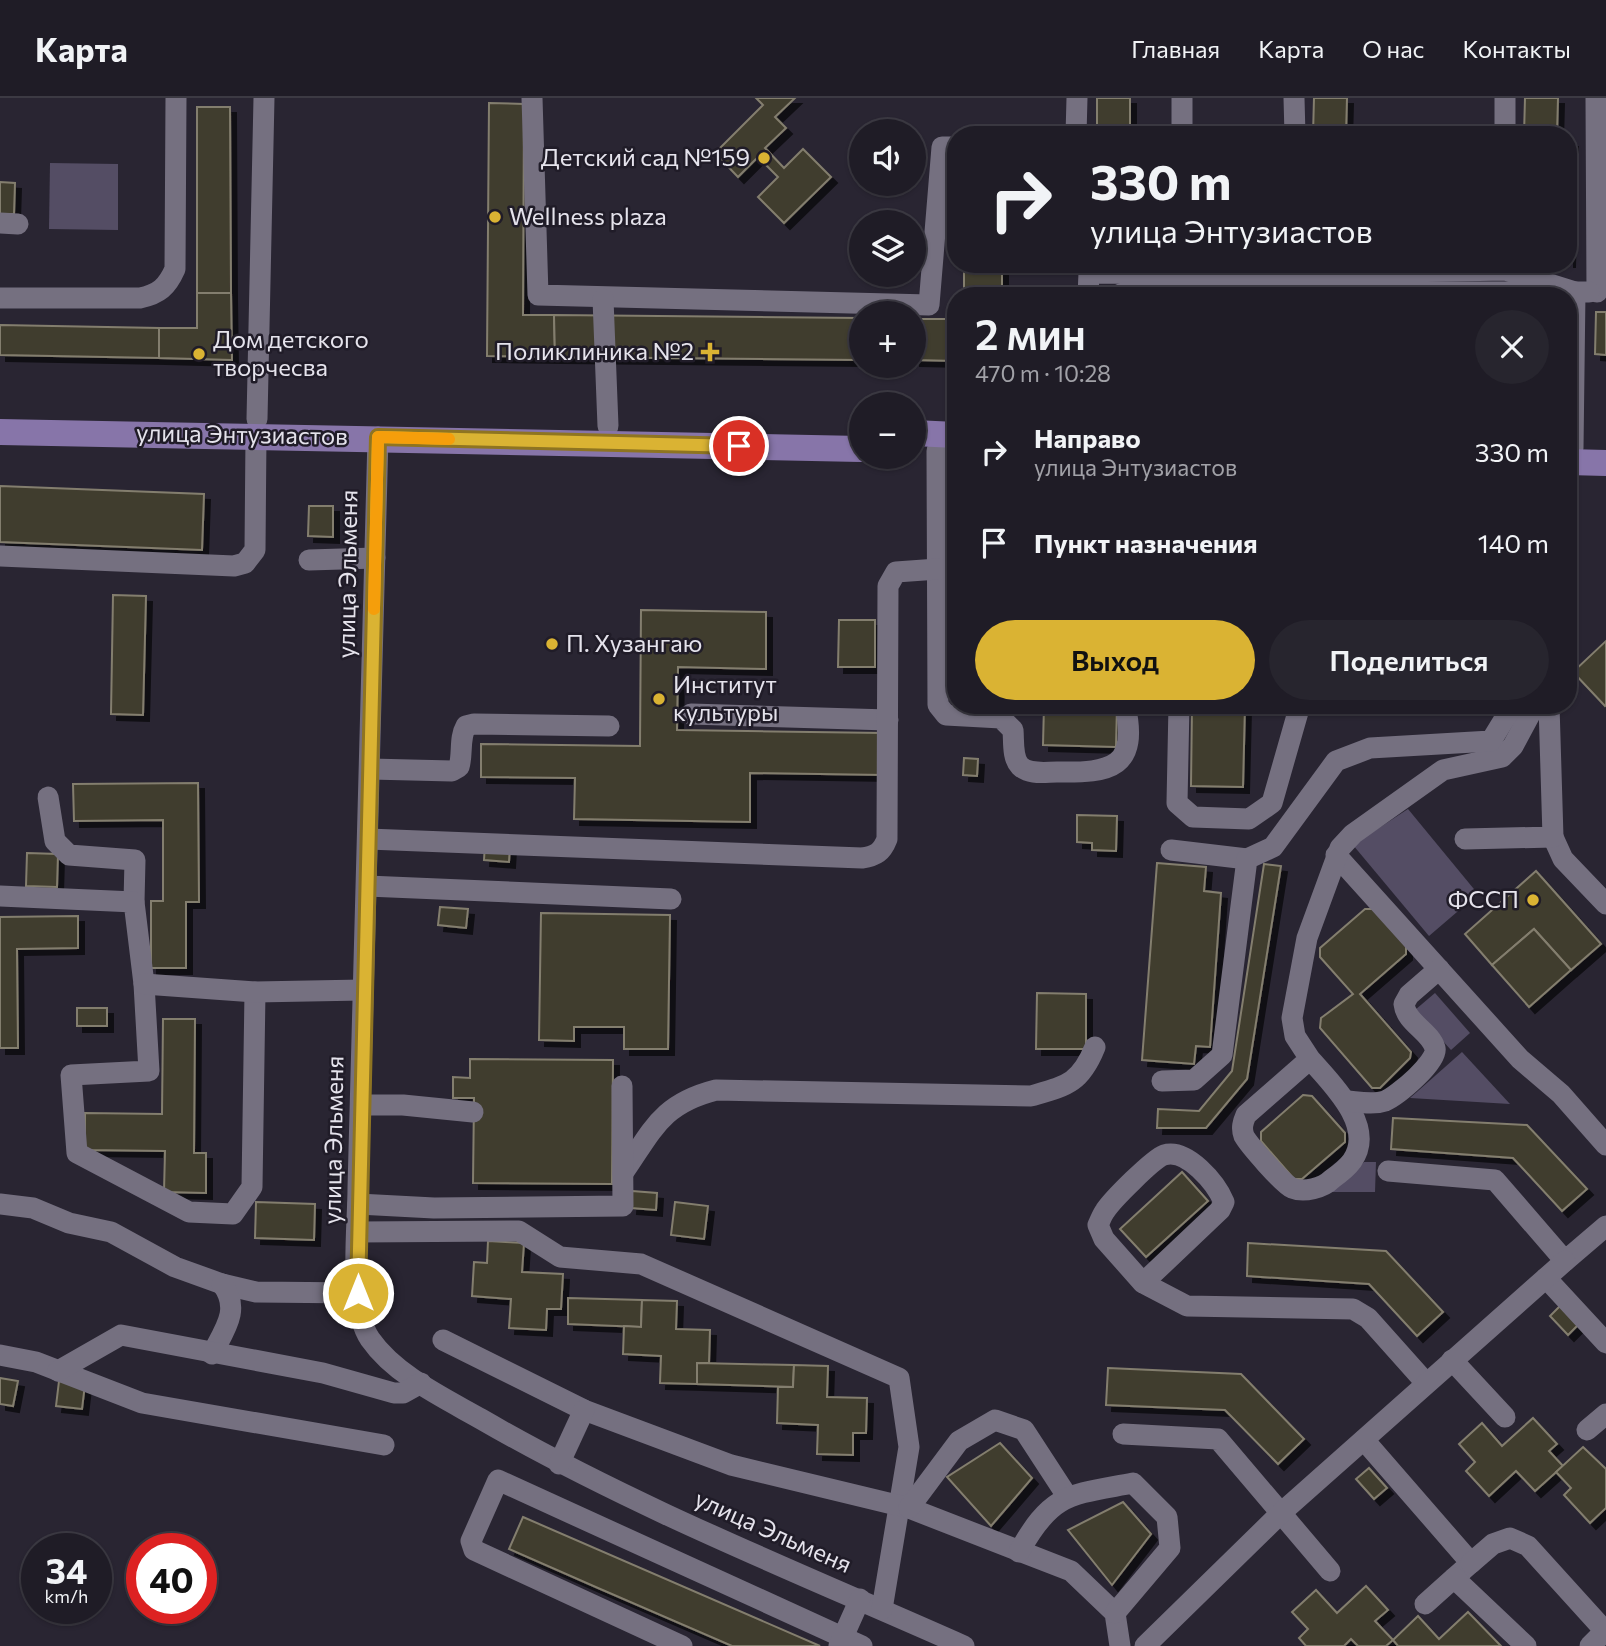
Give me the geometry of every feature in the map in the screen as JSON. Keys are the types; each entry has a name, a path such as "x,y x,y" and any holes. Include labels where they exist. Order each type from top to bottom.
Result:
{"main road":[{"name":"улица Энтузиастов","path":"0,416 256,427 608,435 849,448"},
{"name":"улица Энтузиастов","path":"0,432 256,427 378,437 849,432"},
{"path":"1577,454 1606,448"},
{"path":"1577,457 1606,463"}],"street":[{"path":"0,298 140,298 157,294 169,283 175,269 176,98"},
{"path":"0,556 234,566 245,563 255,550 264,98"},
{"path":"532,98 538,295 603,299 929,305 942,147 947,147"},
{"path":"1076,126 1077,98"},
{"path":"1182,98 1182,126"},
{"path":"1294,98 1295,126"},
{"path":"1505,98 1505,126"},
{"path":"1577,292 1601,291 1596,98"},
{"path":"1522,273 1561,287"},
{"path":"603,299 608,435"},
{"name":"улица Эльменя","path":"378,437 358,1204 358,1293 361,1319 371,1340 389,1359 421,1383 559,1464 964,1646"},
{"path":"936,442 947,504 938,569 947,626 938,705 941,711 946,715 1001,718 1013,730 1015,756 1019,766 1030,772 1091,773 1108,768 1123,756 1130,743 1126,714"},
{"path":"309,560 375,558"},
{"path":"368,839 862,859 875,856 883,850 887,839 888,586 896,572 938,569"},
{"path":"691,714 888,720"},
{"path":"1179,714 1177,803 1192,817 1249,819 1272,803 1297,714"},
{"path":"1171,850 1247,859 1273,847 1336,761 1370,748 1491,741 1508,714"},
{"path":"1310,1059 1246,1115 1243,1122 1247,1140 1290,1187 1322,1186 1353,1161 1357,1150 1357,1125 1347,1101 1310,1059 1295,1035 1292,1018 1305,948 1336,855 1353,834 1437,774 1452,767 1502,757 1513,746 1530,714"},
{"path":"1549,714 1553,837 1563,859 1606,904"},
{"path":"370,769 452,771 459,767 461,761 462,732 466,726 474,724 609,726"},
{"path":"48,797 55,841 69,855 135,860 134,902 144,984 149,1071 71,1075 77,1153 189,1212 233,1214 251,1187 255,992"},
{"path":"1465,839 1553,837"},
{"path":"1336,855 1520,1059 1561,1094 1606,1145"},
{"path":"1162,1081 1194,1080 1222,1055 1247,859"},
{"path":"367,886 671,899"},
{"path":"0,896 134,902"},
{"path":"1347,1101 1384,1101 1434,1059 1436,1049 1406,1013 1404,1004 1409,995 1438,969"},
{"path":"144,984 255,992 363,990"},
{"path":"623,1173 664,1113 692,1096 716,1090 1031,1096 1067,1086 1086,1070 1095,1048"},
{"path":"358,1204 434,1209 623,1206 622,1086"},
{"path":"361,1105 403,1105 473,1112"},
{"path":"1143,1283 1220,1210 1224,1202 1220,1193 1190,1161 1177,1154 1159,1157 1104,1211 1098,1226 1104,1239 1143,1283 1187,1306 1353,1309 1368,1318 1426,1383"},
{"path":"1388,1171 1495,1180 1565,1261"},
{"path":"0,1204 33,1208 69,1223 111,1232 175,1268 222,1284 257,1292 358,1293"},
{"path":"1145,1646 1281,1513 1605,1225"},
{"path":"358,1232 519,1231 560,1257 641,1264 899,1378 909,1447 904,1507 882,1609"},
{"path":"1546,1278 1606,1343"},
{"path":"212,1354 230,1319 233,1306 231,1296 222,1284"},
{"path":"58,1371 121,1335 323,1373 394,1393 403,1394 421,1383"},
{"path":"443,1340 584,1410 732,1465 904,1507 1071,1571 1115,1613 1120,1646"},
{"path":"0,1355 36,1362 142,1403 384,1445"},
{"path":"1452,1360 1504,1417"},
{"path":"559,1464 584,1410"},
{"path":"1587,1430 1606,1414"},
{"path":"904,1507 959,1441 995,1420 1024,1430 1067,1496"},
{"path":"1123,1434 1218,1439 1330,1570"},
{"path":"1364,1440 1471,1563"},
{"path":"682,1646 474,1550 471,1541 498,1480 848,1643 860,1600"},
{"path":"1018,1552 1035,1522 1067,1496 1133,1483 1167,1517 1170,1548 1115,1613"},
{"path":"1425,1604 1493,1544 1510,1538 1528,1546 1606,1631 1590,1646"},
{"path":"1454,1578 1526,1646"}],"shaded area":[{"path":"50,163 118,164 118,230 49,229"},
{"path":"1408,809 1478,894 1429,936 1353,845"},
{"path":"1435,993 1470,1033 1451,1050 1415,1010"},
{"path":"1462,1052 1510,1104 1410,1098"},
{"path":"1364,1162 1376,1162 1375,1192 1331,1192"}],"building":[{"path":"756,98 795,98 775,117 786,128 765,148 784,168 803,149 831,177 784,223 758,197 778,177 758,157 738,177 715,153 763,105"},
{"path":"1097,98 1130,98 1130,126 1097,126"},
{"path":"1314,98 1347,98 1346,126 1313,126"},
{"path":"1525,98 1558,98 1557,126 1524,126"},
{"path":"489,103 524,104 523,315 554,315 555,357 487,356"},
{"path":"197,107 230,107 231,293 197,293"},
{"path":"0,182 15,183 14,214 0,214"},
{"path":"964,273 1002,273 1002,287 964,287"},
{"path":"197,293 231,293 232,360 159,358 159,328 197,328"},
{"path":"1596,312 1606,312 1606,355 1595,354"},
{"path":"554,315 849,318 849,360 555,357"},
{"path":"926,319 947,319 947,361 926,360"},
{"path":"0,325 159,328 159,358 0,355"},
{"path":"0,486 204,494 202,550 0,542"},
{"path":"309,506 333,506 333,537 308,536"},
{"path":"113,595 146,596 143,715 111,714"},
{"name":"Институт культуры","path":"641,610 766,612 766,669 678,667 677,730 884,733 884,775 750,773 750,822 574,819 575,778 481,777 481,744 640,746"},
{"path":"839,620 875,620 875,667 838,667"},
{"path":"1606,641 1605,706 1577,676 1577,668"},
{"path":"1044,714 1117,714 1116,747 1043,745"},
{"path":"1192,714 1245,714 1243,787 1191,786"},
{"path":"964,758 978,759 977,776 963,775"},
{"path":"198,783 199,902 186,902 186,968 151,968 151,901 163,901 163,820 74,821 73,784"},
{"path":"1077,815 1117,816 1116,851 1092,850 1092,843 1077,842"},
{"path":"485,844 510,845 509,862 484,860"},
{"path":"27,853 58,854 57,887 26,886"},
{"path":"1157,863 1206,867 1204,891 1221,893 1210,1047 1196,1046 1194,1064 1142,1060"},
{"path":"1264,864 1281,866 1247,1079 1206,1128 1157,1128 1158,1109 1199,1111 1232,1071"},
{"name":"ФССП","path":"1536,871 1601,944 1571,970 1534,929 1492,965 1465,934"},
{"path":"440,907 468,909 466,928 438,925"},
{"path":"1365,909 1374,909 1406,946 1406,954 1360,994 1411,1052 1410,1058 1380,1088 1372,1088 1320,1028 1321,1018 1353,994 1320,957 1320,948"},
{"path":"541,913 670,915 668,1049 624,1049 624,1027 574,1027 574,1041 539,1040"},
{"path":"78,916 78,948 17,949 18,1048 0,1048 0,917"},
{"path":"1534,929 1571,970 1529,1007 1492,965"},
{"path":"1037,993 1086,994 1086,1049 1036,1049"},
{"path":"77,1008 107,1008 107,1026 77,1026"},
{"path":"163,1019 195,1019 194,1153 206,1153 206,1193 164,1192 165,1151 85,1150 85,1113 162,1114"},
{"path":"470,1059 613,1060 612,1184 473,1183 474,1098 453,1098 453,1077 470,1078"},
{"path":"1303,1095 1312,1096 1345,1133 1345,1142 1302,1179 1294,1179 1261,1141 1261,1132"},
{"path":"1393,1118 1527,1125 1587,1189 1562,1211 1513,1158 1391,1149"},
{"path":"1182,1172 1208,1201 1146,1257 1120,1229"},
{"path":"632,1191 657,1193 656,1210 631,1208"},
{"path":"256,1202 315,1204 314,1240 255,1238"},
{"path":"675,1202 708,1206 704,1239 671,1235"},
{"path":"488,1241 524,1243 522,1272 563,1274 561,1309 547,1309 546,1330 509,1328 511,1299 472,1296 474,1262 487,1263"},
{"path":"1248,1243 1386,1251 1443,1312 1417,1336 1369,1284 1247,1276"},
{"path":"568,1298 642,1300 641,1327 568,1324"},
{"path":"642,1300 677,1301 676,1329 710,1330 709,1363 697,1363 697,1384 660,1383 661,1356 623,1354 624,1326 641,1327"},
{"path":"1562,1304 1580,1323 1568,1335 1550,1316"},
{"path":"697,1363 794,1365 793,1387 697,1384"},
{"path":"794,1365 828,1366 827,1397 867,1398 866,1433 853,1433 853,1455 817,1454 818,1425 777,1423 778,1387 793,1387"},
{"path":"1108,1368 1241,1374 1304,1439 1278,1464 1225,1410 1106,1405"},
{"path":"0,1378 18,1381 13,1406 0,1404"},
{"path":"59,1381 85,1384 82,1409 56,1406"},
{"path":"1533,1418 1557,1444 1549,1451 1563,1466 1535,1491 1516,1471 1489,1496 1466,1471 1475,1462 1459,1444 1482,1423 1502,1446"},
{"path":"1000,1443 1032,1478 991,1526 947,1477"},
{"path":"1583,1447 1606,1469 1606,1508 1590,1523 1564,1495 1571,1488 1556,1472"},
{"path":"1369,1468 1387,1488 1374,1499 1356,1479"},
{"path":"1123,1502 1151,1534 1112,1585 1068,1530"},
{"path":"523,1517 820,1646 732,1646 598,1588 509,1549"},
{"path":"1366,1586 1388,1610 1375,1621 1393,1640 1386,1646 1358,1646 1351,1639 1344,1646 1306,1646 1299,1638 1308,1629 1292,1612 1316,1590 1337,1613"},
{"path":"1468,1612 1501,1646 1398,1646 1393,1640 1418,1616 1439,1639"}],"slow traffic":[{"path":"374,609 378,437 449,439"}],"place":[{"name":"Детский сад №159","path":"764,158"},
{"name":"Wellness plaza","path":"495,217"},
{"name":"Поликлиника №2","path":"710,352"},
{"name":"Дом детского творчесва","path":"199,354"},
{"name":"П. Хузангаю","path":"552,644"},
{"name":"Институт культуры","path":"659,699"},
{"name":"ФССП","path":"1533,900"}],"route":[{"path":"358,1293 358,1188 378,437 739,446"}]}
